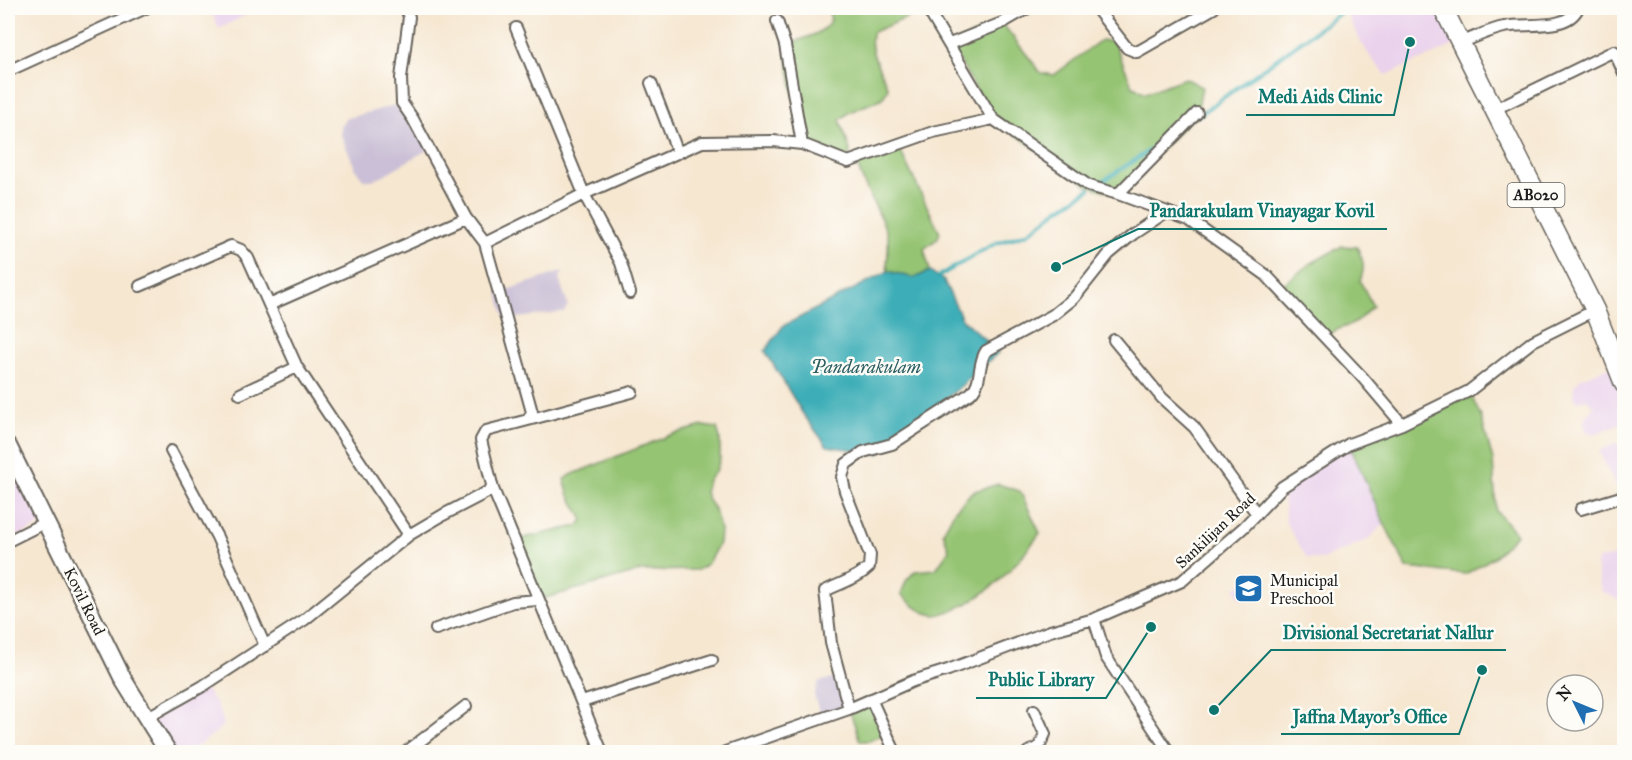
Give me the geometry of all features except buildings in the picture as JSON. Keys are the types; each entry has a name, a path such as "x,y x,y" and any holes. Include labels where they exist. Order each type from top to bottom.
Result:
{"main road":[{"name":"AB020","path":"1443,8 1595,310 1624,384"}],"street":[{"path":"8,71 146,8"},
{"path":"406,8 410,17 401,78 402,103 413,119 466,218 485,243 532,412 528,420"},
{"path":"927,8 993,119 1089,186 1189,220 1266,275 1363,378 1402,424"},
{"path":"950,44 1002,22 1028,8"},
{"path":"1096,8 1126,48 1137,52 1214,8"},
{"path":"1459,43 1504,27 1559,23 1576,12 1578,8"},
{"path":"777,21 785,45 802,144"},
{"path":"516,28 584,194 621,263 630,293"},
{"path":"1493,110 1614,51 1624,73"},
{"path":"651,83 678,153"},
{"path":"1118,194 1197,113"},
{"path":"485,243 584,194 702,142 773,141 802,144 848,162 933,132 993,119"},
{"path":"849,709 831,643 825,591 860,576 869,567 870,555 844,491 842,477 846,464 863,452 892,444 971,393 979,382 981,358 986,351 1053,315 1074,298 1110,254 1133,234 1166,212"},
{"path":"269,304 466,218"},
{"path":"140,286 231,246 241,250 248,258 297,367 410,535"},
{"name":"Sankilijan Road","path":"725,753 849,709 913,681 1050,631 1094,619 1182,581 1257,514 1282,486 1349,444 1402,424 1469,391 1533,341 1595,310"},
{"path":"1114,340 1162,398 1194,426 1257,514"},
{"path":"240,394 297,367"},
{"path":"602,753 493,489 481,440 486,431 632,392"},
{"name":"Kovil Road","path":"8,446 124,681 168,753"},
{"path":"171,452 217,537 265,646"},
{"path":"146,718 304,620 410,535 493,489"},
{"path":"1581,509 1624,496"},
{"path":"8,541 46,522"},
{"path":"436,628 513,602 538,600"},
{"path":"1094,619 1106,657 1169,753"},
{"path":"582,702 712,660"},
{"path":"872,699 895,753"},
{"path":"406,753 466,706"},
{"path":"1028,753 1039,747 1045,734 1035,710"}],"shaded area":[{"path":"210,8 259,8 219,29"},
{"path":"1346,8 1443,8 1459,43 1386,75 1371,58 1360,40"},
{"path":"402,103 429,149 380,177 364,180 356,170 341,135 341,127 345,119"},
{"path":"564,271 559,279 568,305 564,312 517,318 507,327 498,293"},
{"path":"1617,364 1624,384 1624,422 1594,434 1586,431 1585,418 1594,407 1587,399 1577,401 1573,394 1574,386 1581,378"},
{"path":"1624,442 1624,483 1616,486 1599,451"},
{"path":"1349,444 1384,523 1369,539 1321,560 1307,558 1286,523 1282,487"},
{"path":"8,446 46,522 8,541"},
{"path":"1624,552 1623,602 1601,591 1596,565 1598,559"},
{"name":"Municipal Preschool","path":"1257,577 1263,589 1241,600 1235,588"},
{"path":"838,678 849,709 821,718 814,695 819,681"},
{"path":"203,686 216,704 223,720 222,726 189,752 168,752 146,718"}],"green space":[{"path":"827,8 928,9 873,32 871,38 873,53 888,88 881,99 850,112 840,120 850,150 848,162 802,144 785,45 823,29 831,19"},
{"path":"1002,23 1041,73 1054,75 1101,40 1114,42 1132,85 1145,93 1185,78 1202,87 1197,113 1118,194 1089,186 993,119 950,44"},
{"path":"897,144 940,233 937,239 924,249 930,271 914,278 888,271 887,234 862,179 856,160"},
{"path":"1342,246 1357,247 1363,263 1360,281 1373,306 1355,323 1336,330 1325,338 1278,288 1310,264"},
{"path":"1469,391 1481,417 1493,460 1496,511 1517,534 1494,557 1466,574 1407,568 1349,444"},
{"path":"703,426 717,428 720,438 720,459 716,471 708,480 705,492 715,510 720,530 719,543 708,563 698,570 641,571 538,600 514,540 578,526 583,520 568,493 564,479 673,434"},
{"path":"998,484 1020,491 1040,533 1001,579 977,598 938,615 926,613 917,608 901,594 906,581 915,571 936,569 949,550 943,532 955,510 972,492"},
{"path":"871,699 887,733 869,741 860,741 849,709"}],"water":[{"name":"Pandarakulam","path":"888,271 914,278 930,271 944,281 962,319 999,352 943,402 879,454 827,446 803,414 765,351 783,326"}],"waterway":[{"path":"1198,116 1347,8"},
{"path":"1097,185 1161,143"},
{"path":"939,276 994,244 1028,233 1090,189"}],"place":[{"name":"Medi Aids Clinic","path":"1410,42"},
{"name":"Pandarakulam Vinayagar Kovil","path":"1056,267"},
{"name":"Municipal Preschool","path":"1249,589"},
{"name":"Public Library","path":"1151,627"},
{"name":"Jaffna Mayor's Office","path":"1482,670"},
{"name":"Divisional Secretariat Nallur","path":"1214,710"}]}
